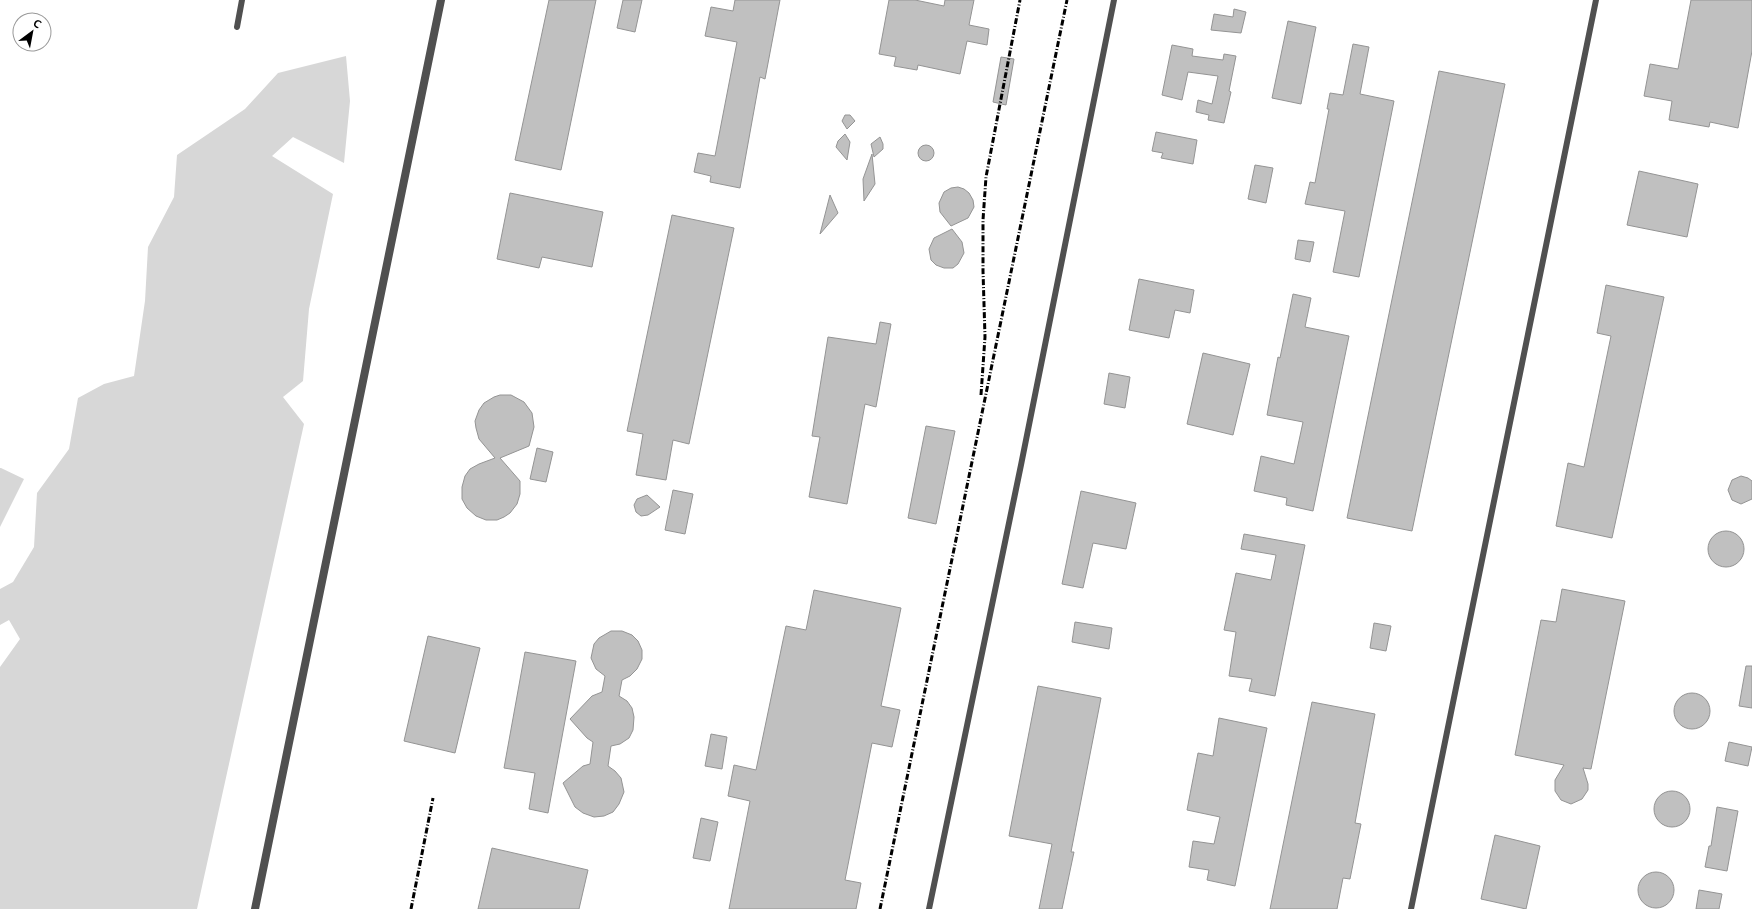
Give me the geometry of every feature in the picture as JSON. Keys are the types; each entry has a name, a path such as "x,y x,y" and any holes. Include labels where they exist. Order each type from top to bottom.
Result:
{"street":[{"path":"255,909 441,0"}],"lane":[{"path":"237,27 242,0"},
{"path":"929,909 1021,465 1114,0"},
{"path":"1411,909 1596,0"}],"shaded area":[{"path":"346,56 350,101 344,163 293,137 272,156 333,194 309,309 303,381 283,397 304,424 197,909 0,909 0,667 20,639 9,620 0,625 0,589 13,582 34,547 37,493 69,449 78,398 104,384 134,376 145,301 148,247 174,197 177,155 245,109 278,73"},
{"path":"0,468 24,479 0,527"}],"building":[{"path":"549,0 596,0 561,170 515,160"},
{"path":"623,0 642,0 635,32 617,28"},
{"path":"735,0 780,0 765,79 760,77 740,188 710,182 711,176 694,172 698,153 715,156 737,42 705,36 711,7 733,11"},
{"path":"889,0 915,0 944,6 945,0 974,0 969,25 989,29 987,45 967,41 960,74 918,65 917,70 894,66 896,57 879,54"},
{"path":"1691,0 1752,0 1752,51 1738,128 1710,122 1709,127 1669,120 1672,101 1644,96 1650,64 1678,69"},
{"path":"1234,9 1246,12 1241,33 1211,30 1214,14 1233,17"},
{"path":"1288,21 1316,27 1301,104 1272,98"},
{"path":"1353,44 1369,47 1360,94 1394,101 1359,277 1333,272 1345,211 1305,204 1310,182 1315,183 1329,109 1327,109 1330,93 1343,95"},
{"path":"1172,45 1193,49 1192,56 1223,60 1224,54 1236,56 1229,91 1231,92 1224,123 1208,120 1209,115 1196,112 1198,100 1212,104 1218,76 1188,72 1182,100 1162,95"},
{"path":"1001,57 1014,59 1006,105 993,102"},
{"path":"1439,71 1505,84 1412,531 1347,518"},
{"path":"845,115 850,115 855,121 847,129 842,121"},
{"path":"1156,132 1197,140 1193,164 1161,158 1163,153 1152,151"},
{"path":"845,134 850,142 847,160 836,147 838,141"},
{"path":"880,137 883,144 883,149 874,157 871,144"},
{"path":"926,145 932,147 934,153 932,159 926,161 920,159 918,153 920,147"},
{"path":"872,154 875,184 864,201 863,179"},
{"path":"1255,165 1273,168 1266,203 1248,199"},
{"path":"1639,171 1698,184 1687,237 1627,225"},
{"path":"958,187 969,193 973,200 974,207 968,218 951,226 940,212 939,203 944,192 951,188"},
{"path":"510,193 603,212 592,267 542,257 539,268 497,259"},
{"path":"830,195 838,213 820,234"},
{"path":"672,215 734,228 689,444 673,440 666,480 636,475 643,434 627,431"},
{"path":"952,229 962,242 964,253 958,264 953,268 944,268 936,265 931,260 929,249 934,238"},
{"path":"1298,240 1314,242 1310,262 1295,259"},
{"path":"1139,279 1194,290 1190,313 1175,310 1169,338 1129,330"},
{"path":"1606,285 1664,297 1612,538 1556,526 1568,463 1584,467 1611,336 1597,333"},
{"path":"1293,294 1311,298 1305,327 1349,336 1313,511 1286,505 1287,498 1254,491 1261,456 1294,464 1303,422 1267,415 1278,357 1280,358"},
{"path":"880,322 891,324 876,407 865,404 847,504 809,497 820,437 812,436 828,337 876,344"},
{"path":"1203,353 1250,364 1233,435 1187,424"},
{"path":"1109,373 1130,377 1125,408 1104,404"},
{"path":"500,395 511,395 524,402 532,413 534,427 529,446 500,458 520,481 520,494 517,504 510,513 504,517 497,520 486,520 476,516 467,508 462,499 462,487 465,476 470,469 495,458 479,439 475,421 479,410 484,403"},
{"path":"926,426 955,431 936,524 908,518"},
{"path":"537,448 553,452 546,482 530,479"},
{"path":"1741,476 1752,481 1752,499 1741,504 1732,500 1728,490 1732,480"},
{"path":"673,490 693,494 685,534 665,530"},
{"path":"1081,491 1136,503 1126,549 1093,543 1083,588 1062,584"},
{"path":"647,495 660,507 648,515 641,516 636,512 634,505 637,499"},
{"path":"1726,531 1739,536 1744,549 1739,562 1726,567 1713,562 1708,549 1713,536"},
{"path":"1244,534 1305,545 1275,696 1249,691 1252,679 1229,676 1236,632 1224,630 1236,573 1271,580 1276,555 1241,549"},
{"path":"1562,589 1625,601 1591,769 1583,768 1588,784 1588,790 1582,799 1571,804 1561,800 1555,791 1555,780 1564,765 1515,755 1541,620 1556,622"},
{"path":"814,590 901,608 881,706 900,710 892,747 872,743 845,880 861,883 856,909 729,909 750,801 728,796 734,765 756,770 786,626 806,630"},
{"path":"1075,622 1112,628 1109,649 1072,642"},
{"path":"1374,623 1391,626 1386,651 1370,648"},
{"path":"611,631 622,631 632,635 638,641 642,650 642,659 637,669 630,676 622,680 619,696 627,701 632,708 634,717 633,730 629,738 620,744 611,746 608,766 621,778 624,792 619,804 613,812 604,816 594,817 583,813 575,807 563,783 583,766 590,764 593,742 587,738 570,719 592,696 602,692 605,676 596,669 591,658 594,644 599,638"},
{"path":"428,636 480,648 455,753 404,741"},
{"path":"525,652 576,661 548,813 529,809 535,773 504,768"},
{"path":"1746,666 1752,666 1752,708 1739,706"},
{"path":"1038,686 1101,698 1071,852 1074,852 1062,909 1039,909 1052,844 1009,836"},
{"path":"1692,693 1705,698 1710,711 1705,724 1692,729 1679,724 1674,711 1679,698"},
{"path":"1312,702 1375,714 1355,823 1361,824 1350,879 1343,878 1337,909 1270,909"},
{"path":"1219,718 1267,728 1235,886 1207,880 1209,870 1189,867 1193,841 1214,844 1220,817 1187,810 1198,753 1213,756"},
{"path":"711,734 727,737 722,769 705,766"},
{"path":"1729,742 1752,747 1748,766 1725,761"},
{"path":"1672,791 1685,796 1690,809 1685,822 1672,827 1659,822 1654,809 1659,796"},
{"path":"1717,807 1738,811 1727,871 1705,867 1709,846 1711,846"},
{"path":"701,818 718,822 710,861 693,858"},
{"path":"1495,835 1540,846 1526,909 1481,899"},
{"path":"492,848 588,870 579,909 478,909"},
{"path":"1656,872 1669,877 1674,890 1669,903 1656,908 1643,903 1638,890 1643,877"},
{"path":"1699,890 1722,894 1719,909 1696,909"}],"railway":[{"path":"981,395 985,337 983,220 986,177 1020,0"},
{"path":"880,909 1067,0"},
{"path":"411,909 433,798"}]}
